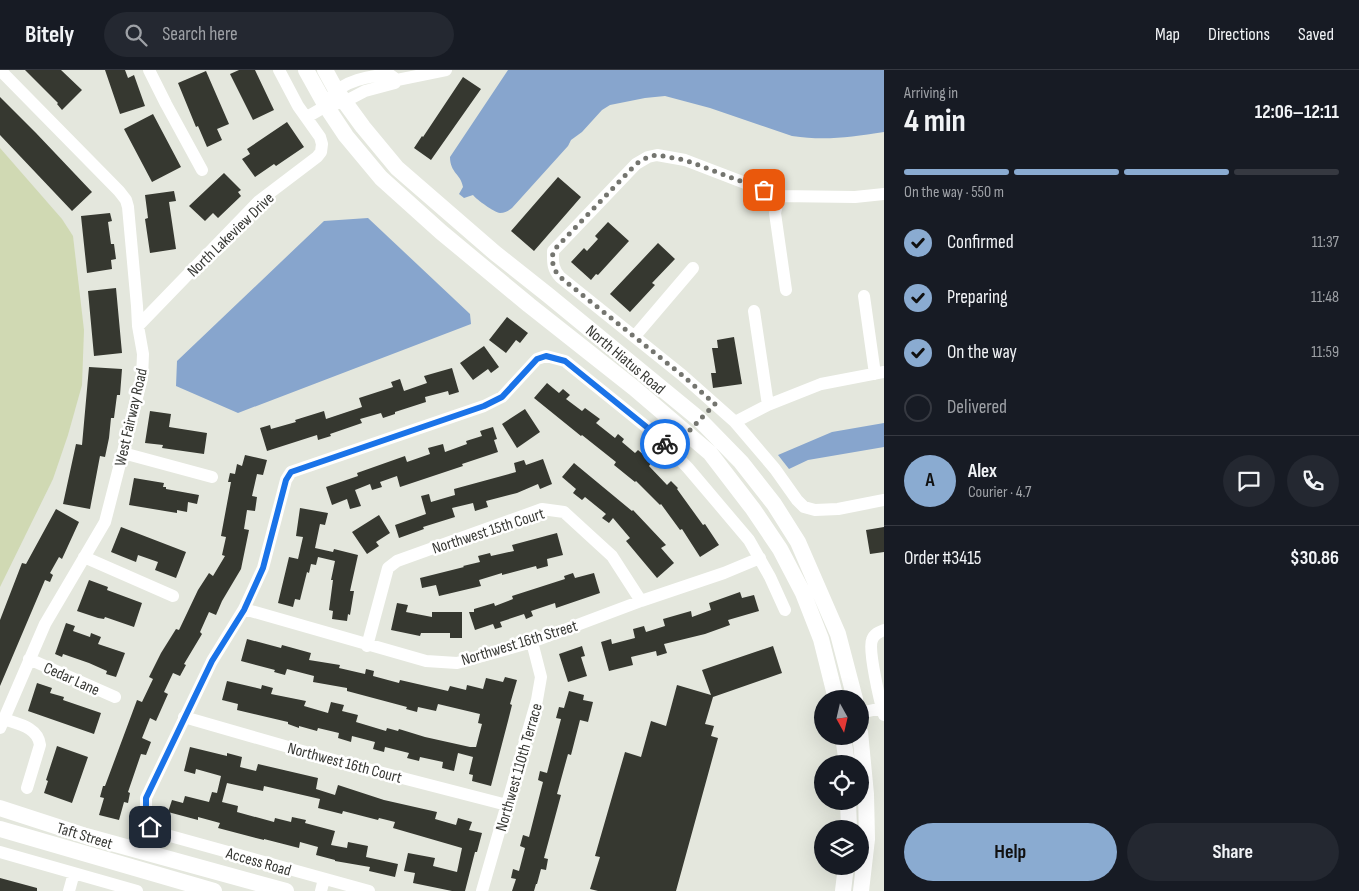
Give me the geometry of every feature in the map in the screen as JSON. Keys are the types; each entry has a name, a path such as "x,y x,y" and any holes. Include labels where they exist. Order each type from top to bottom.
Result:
{"main road":[{"name":"North Hiatus Road","path":"306,70 326,106 346,136 381,178 410,205 529,305 634,388 710,453 753,508 780,549 803,593 818,632 834,690"},
{"name":"North Hiatus Road","path":"325,70 340,96 363,127 397,168 421,191 699,419 741,462 774,504 798,542 838,634 853,690"},
{"path":"688,433 699,419"},
{"path":"861,745 866,794 866,839 861,891"},
{"name":"Taft Street","path":"0,808 86,836 286,891"},
{"name":"Taft Street","path":"0,829 214,891"},
{"path":"843,891 845,875"}],"street":[{"name":"West Fairway Road","path":"1,70 126,200 142,354 142,378 104,522 45,624 1,723"},
{"path":"149,70 202,170"},
{"path":"279,70 298,106 307,117 340,96 395,83 397,80 446,70"},
{"name":"North Lakeview Drive","path":"138,326 259,201 317,157 322,144 320,137 307,117"},
{"path":"884,194 855,197 779,196 685,160 657,155 648,157 636,164 553,251 552,264 560,277 635,336 735,422 804,507 815,510 838,509 884,500"},
{"path":"779,196 775,214 786,290"},
{"path":"635,336 693,268"},
{"path":"735,422 821,384 880,373 864,296"},
{"path":"754,311 768,406"},
{"path":"184,717 212,661 244,610 263,568 286,480 291,472 484,406 502,397 537,359 546,356 565,361 654,433 688,468 749,540 760,558 785,610"},
{"path":"699,419 715,404"},
{"path":"671,450 688,433"},
{"path":"123,453 212,476"},
{"name":"Northwest 15th Court","path":"368,646 388,568 397,561 542,509 564,512 612,556 641,601"},
{"path":"84,557 173,596"},
{"name":"Northwest 16th Street","path":"244,610 426,661 456,662 532,642 641,601 724,573 760,558"},
{"path":"869,712 883,712 871,641 880,632"},
{"name":"Northwest 110th Terrace","path":"482,891 538,700 541,677 532,642"},
{"name":"Cedar Lane","path":"29,659 115,697"},
{"name":"Northwest 16th Court","path":"184,717 344,763 507,805"},
{"name":"Access Road","path":"184,717 146,798 146,812 150,827 163,834 322,885 369,891"},
{"path":"1,723 34,730 39,737 40,744 28,788"},
{"path":"0,852 137,891"},
{"path":"69,891 74,874"}],"green space":[{"path":"0,148 62,219 73,236 84,330 82,385 68,435 53,479 0,587"}],"water":[{"path":"508,70 884,70 884,132 827,138 792,136 710,108 665,96 610,105 602,110 582,132 571,140 568,146 512,208 500,213 486,206 473,195 464,198 459,194 463,187 452,167 450,157"},
{"path":"368,218 470,314 471,324 238,413 176,386 177,361 324,221"},
{"path":"884,423 884,447 808,460 789,469 778,455 832,432"}],"building":[{"path":"25,70 61,70 82,90 62,110 58,103"},
{"path":"105,70 125,70 128,78 134,75 145,106 120,114"},
{"path":"239,70 255,70 274,110 253,120 230,74"},
{"path":"206,71 229,124 217,129 222,140 207,147 198,126 196,127 178,83"},
{"path":"463,77 481,89 431,160 414,148"},
{"path":"0,97 92,192 72,211 0,135"},
{"path":"153,114 181,167 152,182 124,129"},
{"path":"287,122 304,147 276,166 274,164 255,177 242,159 250,154 247,149"},
{"path":"224,173 241,190 238,192 241,196 218,218 213,213 205,221 189,206"},
{"path":"558,177 581,197 534,251 511,231"},
{"path":"174,191 176,201 169,202 176,249 150,253 145,219 148,218 145,195"},
{"path":"110,213 112,221 108,222 111,244 114,244 116,259 111,260 112,269 87,273 81,216"},
{"path":"608,222 629,241 598,275 596,274 591,280 571,262 584,248 587,251 598,239 595,236"},
{"path":"658,243 675,259 652,283 655,285 630,312 610,294"},
{"path":"116,288 122,353 94,356 88,291"},
{"path":"507,317 528,333 520,343 516,340 506,353 489,340"},
{"path":"734,337 742,384 713,388 711,373 716,373 712,348 718,348 717,340"},
{"path":"484,346 499,367 491,373 488,369 473,380 460,363"},
{"path":"89,367 122,369 120,395 117,395 114,418 111,418 105,457 100,456 90,509 63,504 76,444 82,445"},
{"path":"452,368 459,392 449,395 448,391 425,397 426,402 383,418 381,413 360,419 362,423 330,434 331,436 318,440 317,435 267,451 260,428 270,425 271,429 324,411 326,419 362,407 359,398 393,387 391,382 400,379 404,391 427,383 424,376"},
{"path":"547,383 559,393 563,389 570,395 566,399 582,411 585,408 600,419 596,423 615,438 618,434 624,439 622,442 635,453 638,450 652,462 649,466 667,485 671,481 678,488 719,545 700,557 682,529 680,530 661,504 636,481 614,465 616,462 534,398"},
{"path":"525,409 540,432 517,448 502,424"},
{"path":"150,411 171,414 169,427 207,433 204,454 162,448 163,445 145,443"},
{"path":"493,427 497,439 494,440 498,452 400,487 397,476 380,482 382,487 372,490 370,484 355,490 361,506 350,509 347,499 332,505 326,487 358,476 357,473 405,456 407,462 430,454 428,448 443,444 445,452 467,444 466,441 482,436 480,431"},
{"path":"245,455 267,460 263,475 257,474 252,496 257,497 255,511 247,510 244,529 249,530 241,569 216,615 209,612 200,632 202,634 184,664 186,665 180,676 173,673 164,692 168,694 156,721 150,718 142,738 151,742 146,755 141,754 128,792 130,793 128,803 124,802 119,820 99,815 104,798 100,797 103,786 105,786 137,700 142,702 153,679 149,677 161,653 176,629 179,630 198,590 209,573 213,576 225,556 222,555 226,537 221,536 231,482 228,482 230,473 235,474 237,464 242,466"},
{"path":"543,459 552,484 540,489 538,484 517,493 486,501 488,507 475,511 473,503 452,508 455,517 423,527 424,529 399,538 395,525 426,514 421,496 429,494 431,502 455,495 454,489 516,472 514,463 524,460 526,465"},
{"path":"574,463 633,510 666,545 661,548 674,563 657,578 626,541 630,538 613,518 609,523 602,518 606,514 585,497 582,500 573,493 576,489 562,477"},
{"path":"134,478 164,483 163,487 166,487 166,489 199,495 197,504 188,502 187,512 177,510 177,513 129,505"},
{"path":"300,508 328,513 325,525 320,524 315,548 333,552 334,549 358,555 350,591 354,591 350,615 348,614 347,621 332,619 333,611 329,610 333,580 331,580 335,561 318,557 316,565 311,564 309,573 307,572 300,600 295,599 293,607 278,603 289,557 298,559 303,537 296,536"},
{"path":"56,509 79,522 62,559 59,557 50,573 53,575 50,582 45,580 0,686 0,620 22,563 26,564"},
{"path":"379,515 390,533 376,542 379,546 367,554 352,532"},
{"path":"121,527 186,552 176,578 155,570 158,562 138,555 136,562 111,552"},
{"path":"884,527 884,552 870,554 866,530"},
{"path":"557,533 563,555 547,559 548,566 537,569 536,566 502,575 502,573 479,580 481,586 439,596 436,585 422,588 420,578 480,562 478,556 490,553 491,556 514,551 512,545"},
{"path":"573,573 575,578 594,573 600,593 556,608 555,603 531,611 533,616 526,619 524,614 500,622 502,627 495,629 493,624 475,630 469,612 474,612 474,609 494,603 495,606 513,599 512,596 565,579 564,576"},
{"path":"89,580 108,587 107,590 142,603 134,627 105,617 104,619 98,618 77,611"},
{"path":"740,592 742,598 754,595 759,611 728,620 730,625 705,634 664,644 667,653 657,656 656,651 631,657 633,665 609,671 601,642 611,639 612,644 635,638 633,629 644,626 646,632 665,626 663,619 691,611 692,617 711,610 709,603"},
{"path":"397,603 408,605 406,612 432,617 432,612 462,612 462,638 450,638 450,633 421,633 420,636 391,630"},
{"path":"66,623 75,626 73,631 90,637 91,633 101,637 98,644 125,653 116,677 106,674 107,671 89,663 63,654 62,657 55,654"},
{"path":"247,639 281,648 282,645 311,653 309,660 340,665 339,668 365,674 366,669 374,671 373,676 399,683 400,680 448,691 450,686 466,690 467,685 483,689 486,678 503,682 505,677 517,680 491,786 472,781 473,775 469,774 473,757 458,753 454,771 442,768 443,762 420,757 419,761 407,758 409,753 385,747 384,752 373,749 375,742 352,736 351,742 338,738 339,733 318,728 317,731 299,726 299,728 288,724 288,722 237,710 238,704 222,700 227,681 261,689 262,685 273,688 271,694 306,701 304,706 328,713 331,702 344,705 342,711 358,715 356,722 386,731 387,728 398,731 399,729 470,747 476,747 482,724 478,723 480,714 438,704 436,711 418,707 417,712 406,709 407,707 347,691 347,688 313,682 314,676 287,669 285,675 274,672 275,670 241,661"},
{"path":"582,646 585,656 581,657 587,676 568,682 559,654"},
{"path":"773,646 782,673 713,697 705,724 714,726 711,736 718,738 676,891 598,891 590,889 600,857 595,856 625,752 641,757 651,721 666,726 677,685 711,695 702,670"},
{"path":"37,683 52,688 50,693 64,697 63,700 101,713 94,734 28,711"},
{"path":"569,691 584,695 583,700 593,702 588,722 580,720 571,755 568,754 557,794 561,795 544,858 548,859 546,870 541,869 534,891 512,891 516,879 511,878 513,869 519,871 525,848 520,846 523,835 529,837 543,782 538,780 540,771 547,773 561,719 556,718 559,707 564,708"},
{"path":"57,746 88,757 72,803 44,793 48,781 46,780"},
{"path":"190,747 227,756 227,753 242,757 240,767 256,771 258,764 318,778 316,789 335,795 338,785 384,800 437,812 435,819 456,825 458,818 472,822 469,830 482,833 465,891 452,891 413,883 415,873 404,871 408,853 435,858 433,866 457,872 462,848 393,828 395,822 379,818 378,820 343,811 342,814 318,808 320,799 264,786 263,791 227,783 222,802 238,806 237,812 274,822 275,818 291,822 292,817 306,820 305,823 335,831 331,845 347,848 348,842 368,846 366,857 398,864 395,877 369,871 370,867 335,861 316,855 318,847 300,842 299,848 264,840 218,828 220,823 198,817 198,820 168,812 172,800 183,803 185,796 209,802 212,792 217,793 221,776 196,769 195,774 184,771"},
{"path":"0,878 37,888 37,891 0,891"}],"way so far":[{"path":"665,444 671,450 715,404 682,375 560,277 552,264 553,251 636,164 648,157 657,155 685,160 764,190"}],"route":[{"path":"150,827 146,812 146,798 212,661 244,610 263,568 286,480 291,472 484,406 502,397 537,359 546,356 565,361 665,444"}]}
